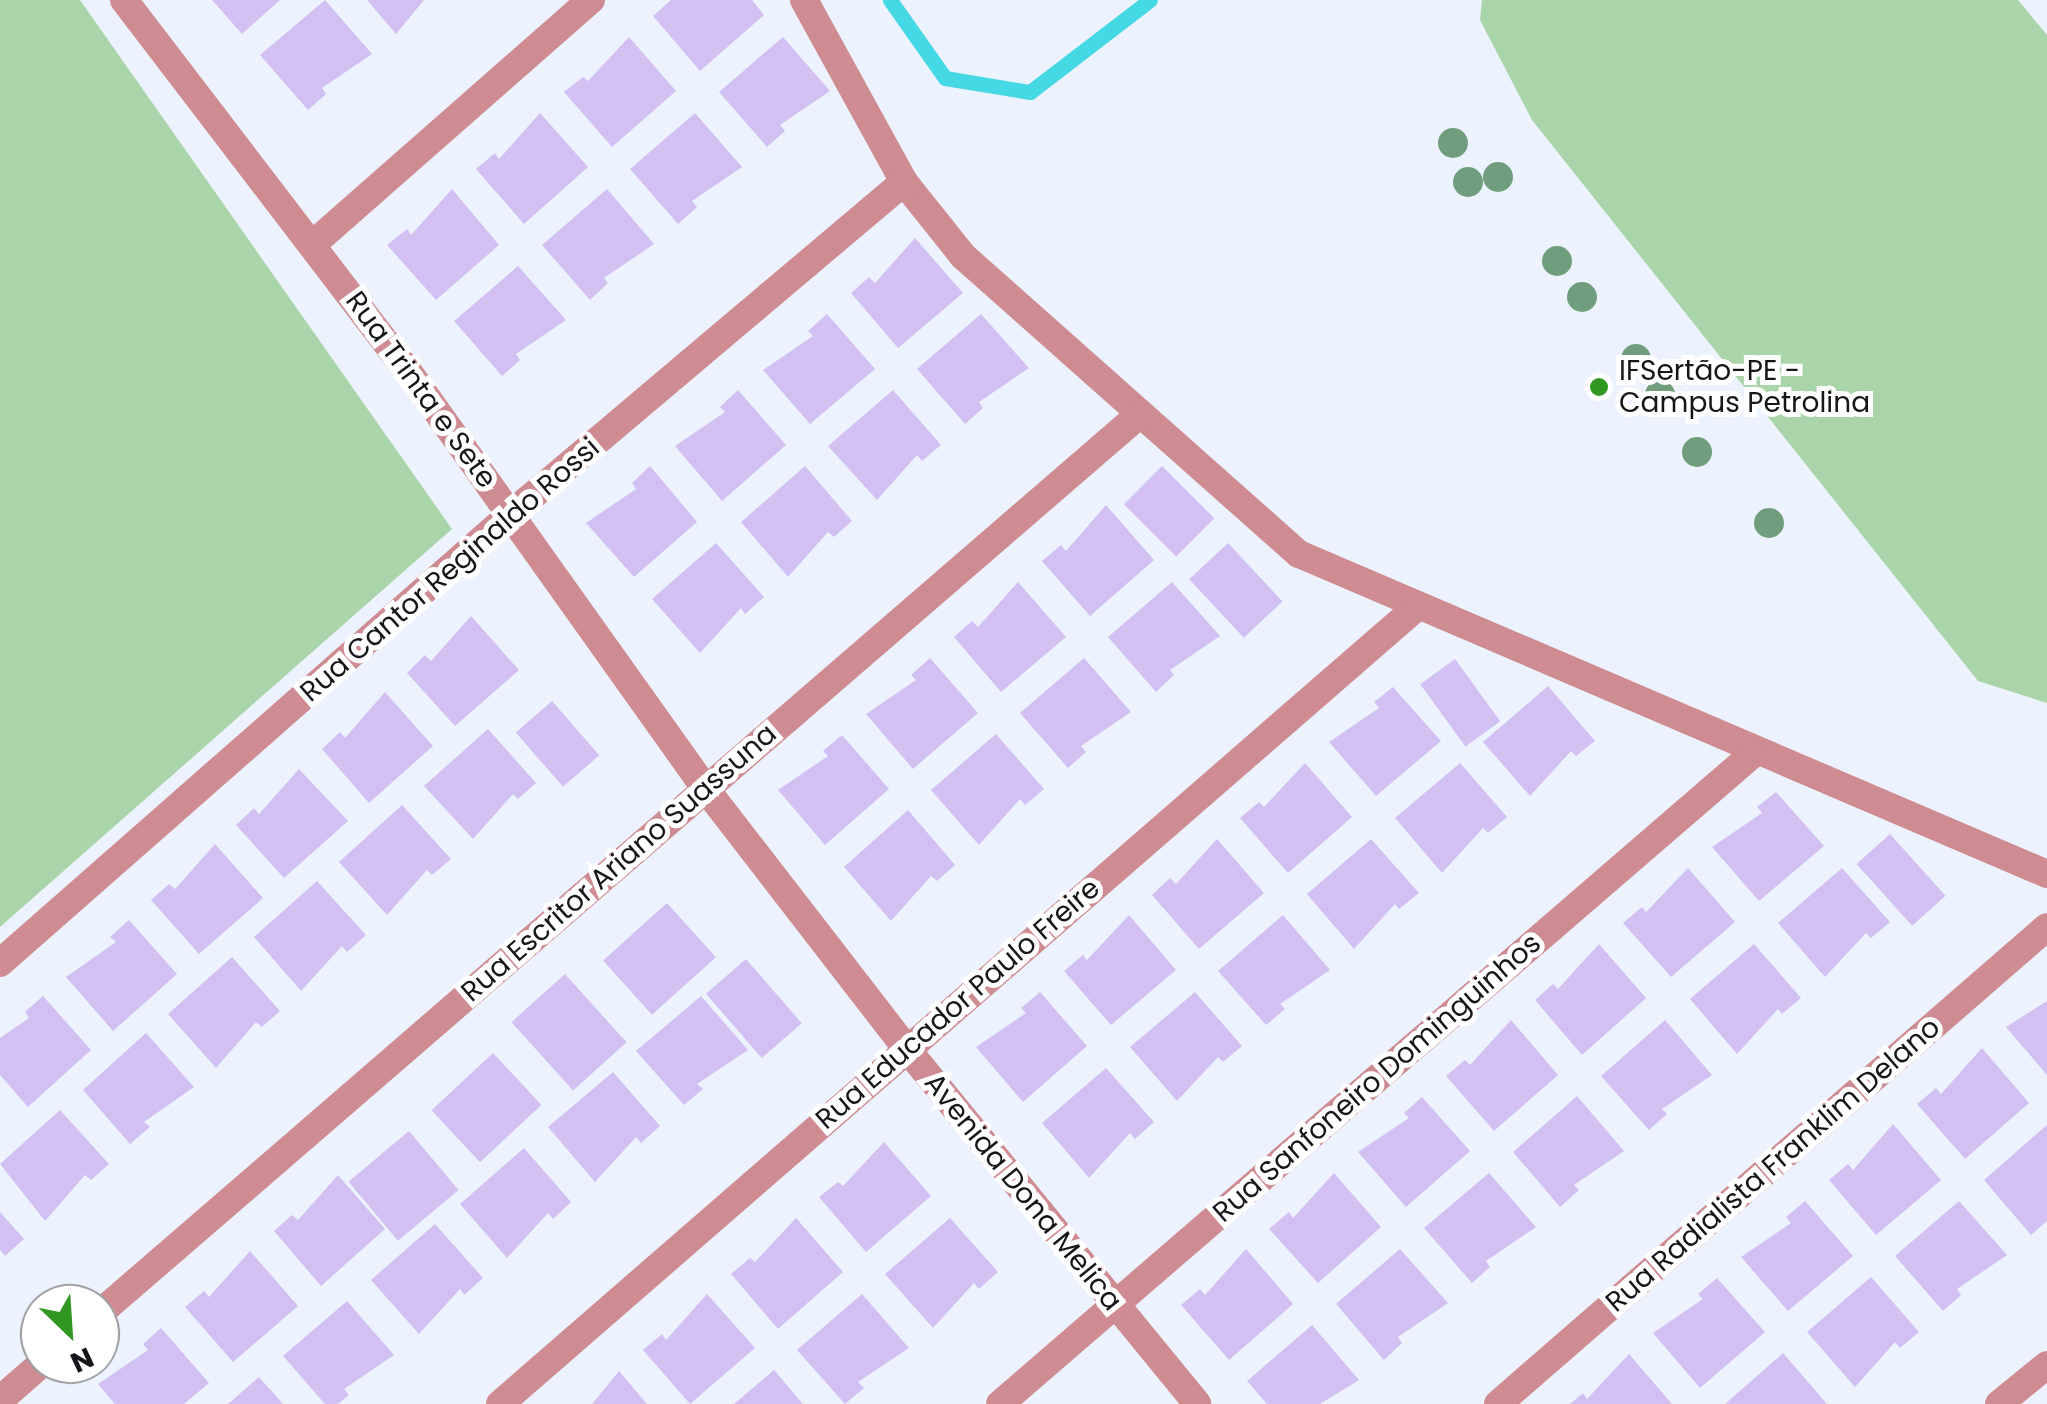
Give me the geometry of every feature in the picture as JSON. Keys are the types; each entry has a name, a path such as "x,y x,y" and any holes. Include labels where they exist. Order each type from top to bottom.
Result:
{"street":[{"name":"Rua Trinta e Sete","path":"124,0 313,244 512,514 705,788"},
{"path":"313,244 591,0"},
{"path":"804,0 904,182 963,256 1299,554 1754,753 2047,874"},
{"name":"Rua Cantor Reginaldo Rossi","path":"0,964 512,514 904,182"},
{"name":"Rua Escritor Ariano Suassuna","path":"120,1296 1140,414"},
{"name":"Rua Educador Paulo Freire","path":"500,1404 1418,606"},
{"name":"Rua Sanfoneiro Dominguinhos","path":"1000,1404 1754,753"},
{"name":"Avenida Dona Melica","path":"705,788 906,1048 1197,1404"},
{"name":"Rua Radialista Franklim Delano","path":"1498,1404 2047,926"},
{"path":"2000,1404 2047,1364"},
{"path":"0,1400 20,1382"}],"green space":[{"path":"0,0 80,0 452,529 0,927"},
{"path":"1482,0 2018,0 2047,35 2047,703 1978,681 1532,120 1480,20"}],"building":[{"path":"212,0 280,0 242,34"},
{"path":"325,0 372,54 322,88 326,94 308,110 260,55"},
{"path":"367,0 424,0 396,34"},
{"path":"671,0 752,0 764,15 700,71 653,16"},
{"path":"629,37 676,91 612,147 564,92 583,77 588,81"},
{"path":"783,37 830,91 780,125 785,131 767,147 719,92"},
{"path":"540,113 588,167 524,224 476,169 495,153 499,159"},
{"path":"695,113 742,167 692,201 697,207 678,224 630,169"},
{"path":"452,189 499,245 436,300 387,245 407,229 411,235"},
{"path":"607,189 654,244 604,278 608,283 590,300 542,245"},
{"path":"915,238 963,293 898,348 851,293 869,277 875,283"},
{"path":"518,266 566,320 516,354 520,360 502,376 454,321"},
{"path":"827,314 875,369 810,424 763,370 813,336 808,331"},
{"path":"981,314 1029,368 979,402 983,408 965,424 917,369"},
{"path":"738,390 786,445 722,501 675,446 725,412 720,407"},
{"path":"893,390 941,445 922,461 917,455 877,500 828,446"},
{"path":"650,466 697,522 634,577 586,523 636,489 632,483"},
{"path":"805,466 852,521 834,537 828,532 788,577 741,522"},
{"path":"1162,466 1214,518 1176,557 1124,504"},
{"path":"1106,505 1154,560 1090,616 1042,561 1061,545 1066,551"},
{"path":"716,543 764,597 745,614 741,608 700,653 652,599"},
{"path":"1228,543 1283,602 1244,638 1189,579"},
{"path":"1018,582 1066,637 1001,692 954,637 972,621 978,627"},
{"path":"1172,582 1220,636 1170,670 1174,675 1156,692 1108,637"},
{"path":"471,616 519,670 455,726 407,673 425,655 431,661"},
{"path":"930,658 978,713 913,769 866,714 916,680 911,675"},
{"path":"1084,658 1131,712 1081,746 1086,752 1068,768 1020,713"},
{"path":"1455,659 1500,721 1465,747 1420,684"},
{"path":"1548,686 1595,741 1576,756 1571,751 1530,796 1483,742"},
{"path":"1393,687 1441,741 1376,796 1329,742 1379,708 1374,702"},
{"path":"385,692 433,746 369,803 322,749 340,732 345,738"},
{"path":"552,701 599,755 563,787 516,732"},
{"path":"488,729 536,783 518,799 513,794 473,839 424,786"},
{"path":"996,734 1044,789 1025,805 1020,799 979,845 931,790"},
{"path":"842,735 889,789 825,845 778,790 828,756 823,751"},
{"path":"1305,763 1352,817 1288,873 1240,818 1259,802 1264,807"},
{"path":"1460,763 1507,817 1488,833 1483,828 1442,873 1395,818"},
{"path":"299,769 348,821 284,878 236,825 254,808 259,814"},
{"path":"1776,792 1824,846 1759,901 1712,847 1762,813 1757,807"},
{"path":"402,805 451,859 432,875 427,870 387,915 339,862"},
{"path":"908,810 955,865 937,881 931,876 891,921 844,867"},
{"path":"1890,834 1946,896 1912,926 1857,864"},
{"path":"1217,839 1264,893 1199,949 1152,895 1170,878 1176,884"},
{"path":"1371,839 1419,893 1399,909 1395,904 1354,949 1307,894"},
{"path":"215,844 263,898 199,954 151,900 169,884 175,889"},
{"path":"1688,868 1735,922 1671,977 1623,923 1642,907 1646,912"},
{"path":"1842,868 1890,922 1871,938 1866,933 1825,977 1778,923"},
{"path":"317,881 366,935 347,952 342,946 301,991 254,937"},
{"path":"667,903 716,957 652,1015 603,961"},
{"path":"1129,915 1176,970 1111,1025 1064,971 1083,955 1087,960"},
{"path":"1283,915 1330,970 1280,1004 1285,1009 1266,1025 1218,971"},
{"path":"129,920 177,974 113,1031 66,977 116,942 110,937"},
{"path":"1599,944 1646,998 1582,1055 1535,1000 1553,984 1558,989"},
{"path":"1754,944 1801,998 1782,1014 1778,1009 1737,1054 1690,999"},
{"path":"232,957 280,1011 262,1027 256,1022 216,1068 168,1014"},
{"path":"746,959 802,1023 762,1058 706,994"},
{"path":"565,974 627,1042 573,1091 511,1022"},
{"path":"1040,992 1087,1046 1023,1102 976,1047 1026,1013 1021,1008"},
{"path":"1195,992 1242,1046 1223,1062 1218,1057 1177,1101 1130,1047"},
{"path":"43,996 91,1050 28,1107 0,1075 0,1038 29,1018 25,1012"},
{"path":"701,996 748,1050 697,1084 703,1089 684,1105 636,1051"},
{"path":"2047,1001 2047,1075 2006,1027"},
{"path":"1511,1020 1558,1075 1494,1131 1446,1076 1465,1060 1470,1065"},
{"path":"1665,1020 1712,1075 1662,1109 1667,1114 1649,1130 1601,1076"},
{"path":"146,1033 194,1087 144,1122 150,1127 130,1144 83,1090"},
{"path":"1982,1048 2029,1103 1965,1159 1917,1104 1936,1088 1941,1094"},
{"path":"493,1053 541,1105 480,1162 432,1110"},
{"path":"1106,1068 1154,1122 1135,1139 1130,1133 1089,1178 1042,1123"},
{"path":"613,1072 660,1126 641,1143 636,1137 595,1182 548,1127"},
{"path":"1577,1096 1624,1151 1574,1185 1579,1190 1560,1207 1513,1152"},
{"path":"1422,1097 1470,1151 1406,1207 1358,1152 1409,1118 1404,1113"},
{"path":"60,1110 109,1164 91,1180 85,1175 45,1221 0,1164"},
{"path":"1893,1124 1941,1180 1876,1235 1829,1180 1848,1164 1853,1170"},
{"path":"2047,1125 2047,1221 2031,1235 1984,1180"},
{"path":"409,1131 458,1190 398,1241 348,1182"},
{"path":"884,1142 931,1196 866,1252 819,1197 838,1182 843,1186"},
{"path":"524,1148 571,1202 553,1219 548,1213 507,1258 460,1204"},
{"path":"1334,1173 1381,1227 1318,1283 1269,1229 1289,1212 1293,1218"},
{"path":"1489,1173 1536,1227 1486,1261 1490,1267 1472,1283 1424,1228"},
{"path":"338,1175 385,1229 321,1286 274,1231 292,1215 298,1220"},
{"path":"1805,1201 1853,1256 1788,1311 1741,1257 1791,1223 1786,1217"},
{"path":"1959,1201 2007,1255 1957,1289 1961,1295 1943,1311 1895,1256"},
{"path":"0,1212 24,1239 5,1256 0,1250"},
{"path":"796,1218 843,1272 778,1329 731,1274 750,1258 755,1262"},
{"path":"950,1218 998,1272 979,1289 974,1283 933,1328 885,1274"},
{"path":"435,1224 483,1278 464,1295 460,1289 419,1334 371,1280"},
{"path":"1246,1249 1293,1304 1229,1360 1181,1305 1200,1289 1205,1295"},
{"path":"1400,1249 1448,1303 1398,1337 1402,1343 1384,1360 1336,1304"},
{"path":"250,1251 298,1306 233,1362 185,1307 204,1291 209,1297"},
{"path":"1871,1277 1919,1332 1900,1348 1895,1342 1855,1387 1807,1332"},
{"path":"1717,1278 1765,1332 1700,1388 1653,1333 1703,1299 1698,1294"},
{"path":"707,1294 755,1348 690,1404 643,1350 662,1334 666,1340"},
{"path":"862,1294 909,1348 858,1382 864,1388 845,1404 797,1350"},
{"path":"347,1301 394,1355 344,1389 349,1395 338,1404 325,1404 283,1356"},
{"path":"1312,1325 1359,1380 1320,1404 1267,1404 1247,1381"},
{"path":"161,1328 209,1383 184,1404 115,1404 98,1384 120,1384 120,1369 148,1350 143,1344"},
{"path":"1783,1353 1827,1404 1725,1404"},
{"path":"1629,1354 1672,1404 1570,1404 1583,1393 1587,1399"},
{"path":"774,1370 803,1404 734,1404"},
{"path":"619,1371 647,1404 592,1404"},
{"path":"259,1377 283,1404 228,1404"}],"waterway":[{"path":"890,0 945,78 1030,92 1150,0"}],"place":[{"name":"IFSertão-PE - Campus Petrolina","path":"1599,387"}]}
